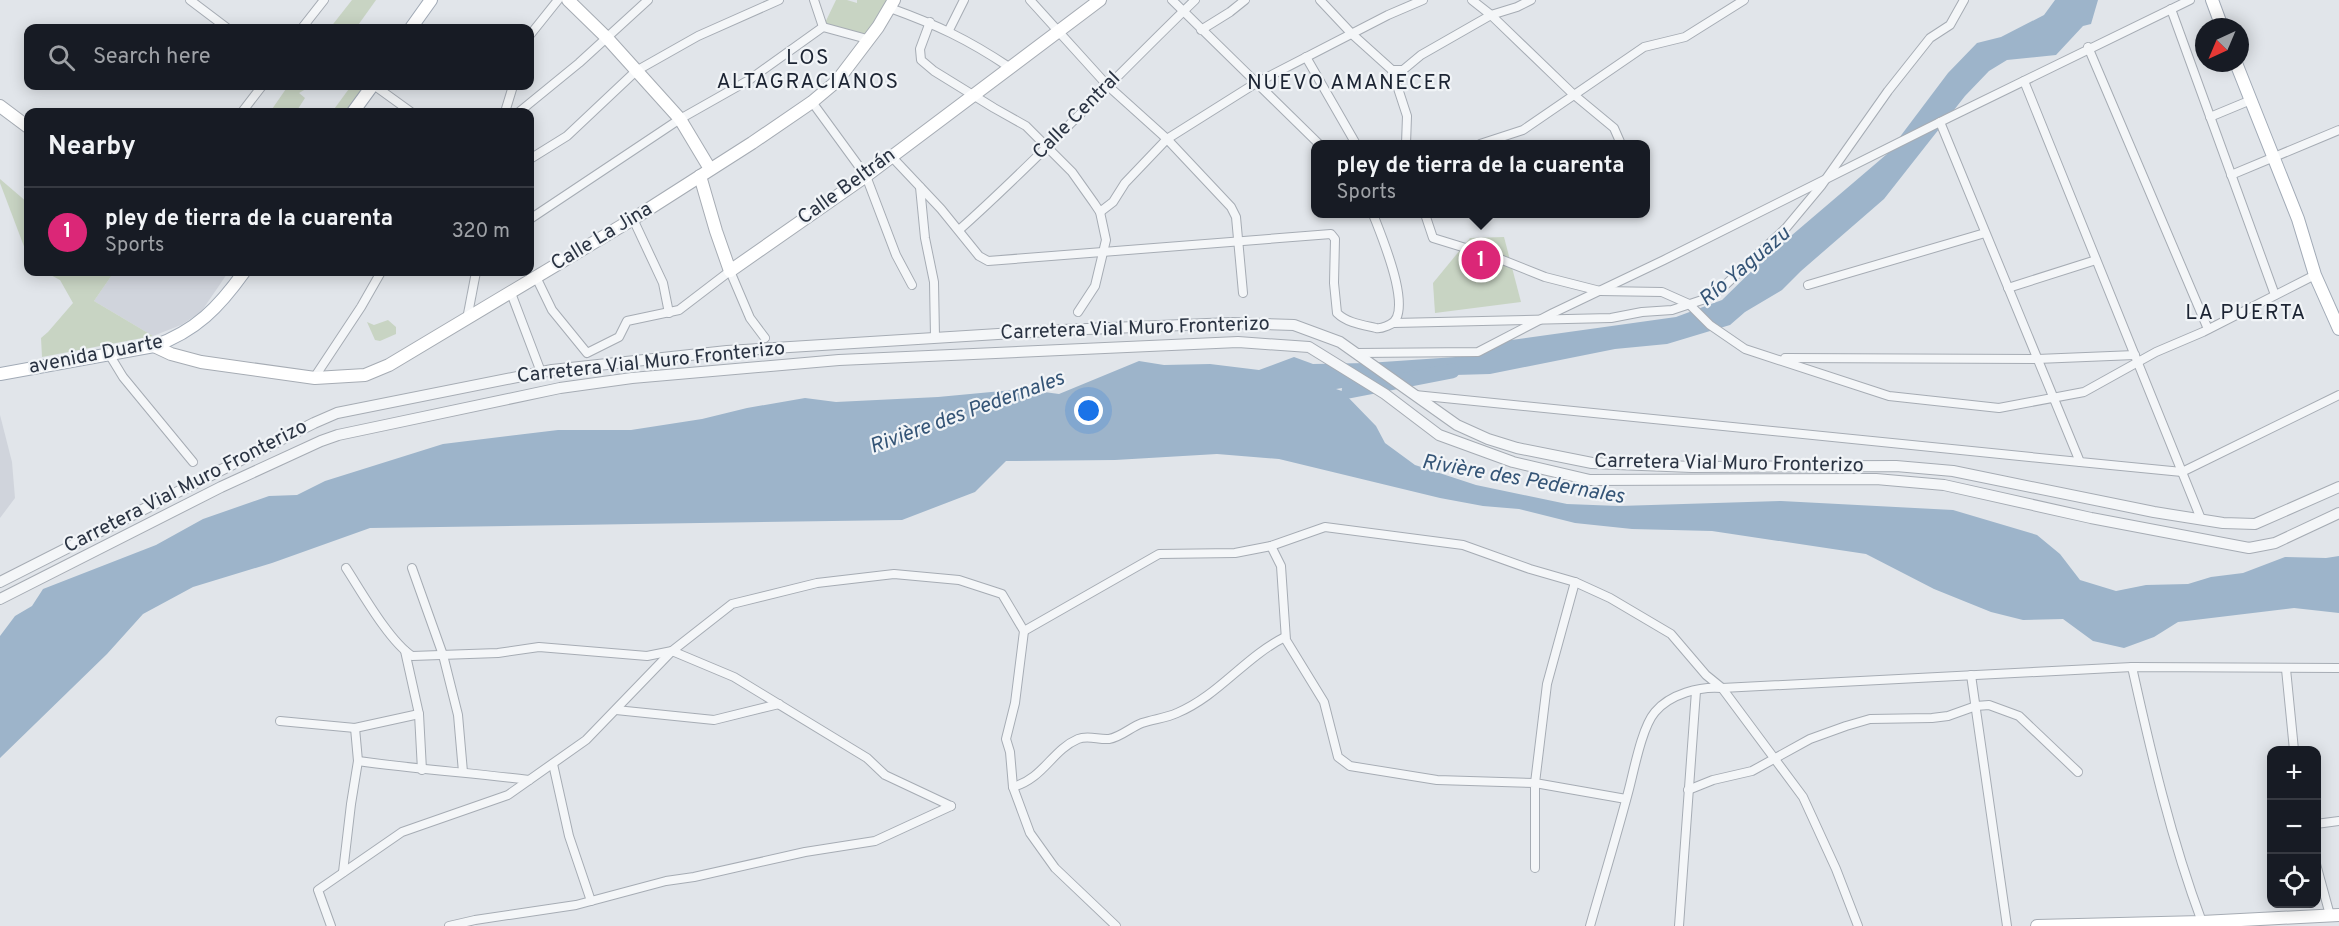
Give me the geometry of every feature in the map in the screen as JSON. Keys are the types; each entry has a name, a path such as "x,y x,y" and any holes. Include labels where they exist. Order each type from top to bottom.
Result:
{"main road":[{"path":"414,24 431,0"},
{"path":"568,0 607,38 680,119 705,172 716,231 730,271"},
{"name":"Calle Beltrán","path":"730,271 866,176 972,94 1100,0"},
{"path":"2212,0 2219,18"},
{"name":"Calle La Jina","path":"154,346 171,354 201,362 314,378 365,375 389,365 633,219 812,102 837,81 892,4"},
{"path":"2240,72 2298,219 2315,275 2339,329"},
{"path":"355,108 371,90"},
{"path":"0,106 24,125"},
{"name":"avenida Duarte","path":"0,374 154,346 189,330 214,309 238,276"},
{"path":"2037,926 2222,923 2335,915"}],"street":[{"path":"190,0 222,24"},
{"path":"305,24 324,0"},
{"path":"534,30 558,0"},
{"path":"524,108 648,0"},
{"path":"534,157 567,136 636,71 698,36 779,0"},
{"path":"814,0 823,27"},
{"path":"949,30 964,0"},
{"path":"1030,0 1107,85 1167,139 1231,207 1236,217 1243,293"},
{"path":"1172,0 1315,140"},
{"name":"Calle Central","path":"959,230 1048,146 1195,0"},
{"path":"1201,30 1245,0"},
{"path":"1320,0 1352,34 1392,70 1407,116 1406,140"},
{"path":"1100,212 1113,201 1125,183 1167,139 1256,84 1423,0"},
{"path":"1472,0 1491,15 1573,94 1614,128 1619,140"},
{"path":"1392,70 1402,70 1421,55 1491,15 1531,0"},
{"path":"1492,140 1523,130 1644,47 1685,37 1744,0"},
{"path":"891,156 959,230 979,256 988,261 1331,234 1335,239 1334,283 1337,313 1343,319 1380,329 1394,323 1611,318 1642,312 1672,310 1702,300 1722,288 1786,228 1821,186 1888,91 1930,38 1950,25 1964,0"},
{"path":"1357,353 1478,352 2190,0"},
{"path":"892,4 949,30 1009,67"},
{"path":"2171,9 2275,296"},
{"path":"930,22 920,49 921,60 934,71 1026,126 1072,172 1100,212 1106,235 1095,286 1078,312"},
{"path":"823,27 867,39"},
{"path":"534,216 680,119 749,80 823,27"},
{"path":"2088,47 2208,329"},
{"path":"1306,57 1354,140"},
{"path":"2024,81 2200,519"},
{"path":"245,108 259,90"},
{"path":"380,90 405,108"},
{"path":"506,108 512,90"},
{"path":"2210,117 2251,100"},
{"path":"812,102 866,176 896,255 912,285"},
{"path":"1940,122 2080,462"},
{"path":"2231,175 2339,130"},
{"path":"920,186 925,238 934,282 935,337"},
{"path":"1375,218 1394,272 1400,298 1398,317 1394,323"},
{"path":"1427,218 1433,238 1496,258 1545,277 1600,291 1662,292 1689,304 1710,325 1745,349 1890,396 1999,408 2084,392 2136,359 2208,329 2315,275"},
{"path":"633,219 663,283 669,313"},
{"path":"1808,285 1986,233"},
{"path":"2008,288 2096,260"},
{"path":"730,271 750,318 765,338"},
{"name":"Calle Beltrán","path":"536,277 552,310 587,353 619,337 627,321 679,310 730,271"},
{"path":"314,378 362,307 379,276"},
{"path":"467,319 475,276"},
{"path":"511,292 541,372"},
{"name":"Carretera Vial Muro Fronterizo","path":"0,582 329,416 541,372 727,351 935,337 1231,323 1294,325 1313,330 1340,342 1357,353 1457,425 1488,439 1518,448 1592,463 1692,467 1896,466 1942,470 2200,519 2255,524 2339,487"},
{"name":"Carretera Vial Muro Fronterizo","path":"0,599 211,492 321,441 338,435 560,388 632,378 839,360 1238,342 1309,347 1385,394 1438,435 1513,462 1590,480 1876,479 1944,485 2091,518 2249,548 2275,543 2339,513"},
{"path":"109,354 123,377 193,462"},
{"path":"1774,358 2136,359"},
{"path":"1411,394 2182,472 2339,395"},
{"path":"1024,631 1159,554 1235,553 1271,546 1325,527 1463,545 1575,582 1610,598 1671,634 1706,675 1722,688 1803,797 1836,869 1858,926"},
{"path":"1271,546 1281,566 1285,636 1324,702 1338,757 1344,762 1350,766 1437,780 1535,783 1626,799"},
{"path":"346,568 371,608 405,650 413,656 498,653 539,647 647,656 672,651 734,677 867,758 885,775 951,806 875,841 806,852 666,881 591,901 449,926"},
{"path":"412,568 443,655 458,715 463,772"},
{"path":"331,926 318,890 402,832 508,795 553,764 586,740 672,651 732,604 817,582 894,574 959,580 1002,594 1024,631 1015,703 1006,740 1010,752 1013,787 1030,833 1055,868 1116,926"},
{"path":"1535,868 1535,783 1547,684 1575,582"},
{"path":"1013,787 1024,784 1037,776 1064,749 1078,739 1116,737 1143,723 1178,713 1206,696 1265,646 1285,636"},
{"path":"405,650 419,714 422,770"},
{"path":"2132,667 2157,776 2181,861 2202,922"},
{"path":"1590,926 1626,799 1634,762 1653,713 1674,698 1709,687 2034,670 2132,667 2339,668"},
{"path":"2286,669 2294,746"},
{"path":"1971,675 2007,926"},
{"path":"1679,926 1696,691"},
{"path":"616,710 714,720 780,704"},
{"path":"1688,790 1713,780 1739,775 1827,732 1870,719 1932,718 1948,716 1976,706 1989,705 2019,716 2078,772"},
{"path":"280,721 355,728 419,714"},
{"path":"343,872 358,761 355,728"},
{"path":"358,761 422,770 463,772 529,780"},
{"path":"553,764 569,836 591,901"},
{"path":"2321,823 2339,821"},
{"path":"2321,877 2335,915"}],"shaded area":[{"path":"111,276 226,276 201,312 181,325 153,336 94,301"},
{"path":"0,415 12,462 15,498 0,518"}],"green space":[{"path":"352,0 376,0 359,24 333,24"},
{"path":"836,0 857,3 857,0 890,0 867,39 823,27"},
{"path":"285,90 304,90 299,93 305,98 299,108 273,108"},
{"path":"348,90 367,90 355,108 335,108"},
{"path":"0,179 24,200 24,246"},
{"path":"1504,237 1521,302 1435,313 1433,283 1470,238"},
{"path":"52,276 111,276 94,301 153,336 42,357 41,338 73,303 60,280"},
{"path":"388,320 396,327 396,334 380,341 375,340 367,322 374,325"}],"water":[{"name":"Rivière des Pedernales","path":"2055,0 2098,0 2091,24 2083,26 2056,55 2007,60 1989,71 1965,96 1884,199 1782,290 1745,312 1730,325 1667,344 1615,349 1490,374 1420,376 1336,389 1342,391 1376,426 1385,443 1415,465 1476,485 1567,504 1619,506 1781,501 1953,510 2037,535 2060,554 2080,580 2116,591 2146,585 2188,584 2211,577 2243,573 2285,557 2339,556 2339,613 2294,608 2178,622 2154,637 2124,648 2093,641 2063,619 2023,620 1991,612 1934,589 1866,554 1712,531 1632,529 1575,523 1519,509 1483,506 1440,498 1279,459 1217,454 1115,460 1006,461 975,492 902,520 370,528 272,563 193,587 143,614 107,654 0,758 0,636 15,616 32,606 43,589 156,545 203,519 269,496 297,495 325,481 443,444 558,430 631,430 702,419 805,398 836,402 938,397 1022,389 1059,394 1139,361 1164,365 1210,364 1259,370 1294,357 1313,364 1368,363 1470,356 1504,341 1676,317 1722,300 1765,258 1887,154 1948,73 1977,43 2001,37 2044,15"}],"waterway":[{"name":"Río Yaguazu","path":"1349,391 1452,371"}],"place":[{"name":"pley de tierra de la cuarenta","path":"1481,260"}],"district":[{"name":"LOS ALTAGRACIANOS","path":"808,70"},
{"name":"NUEVO AMANECER","path":"1350,83"},
{"name":"LA PUERTA","path":"2246,313"}]}
